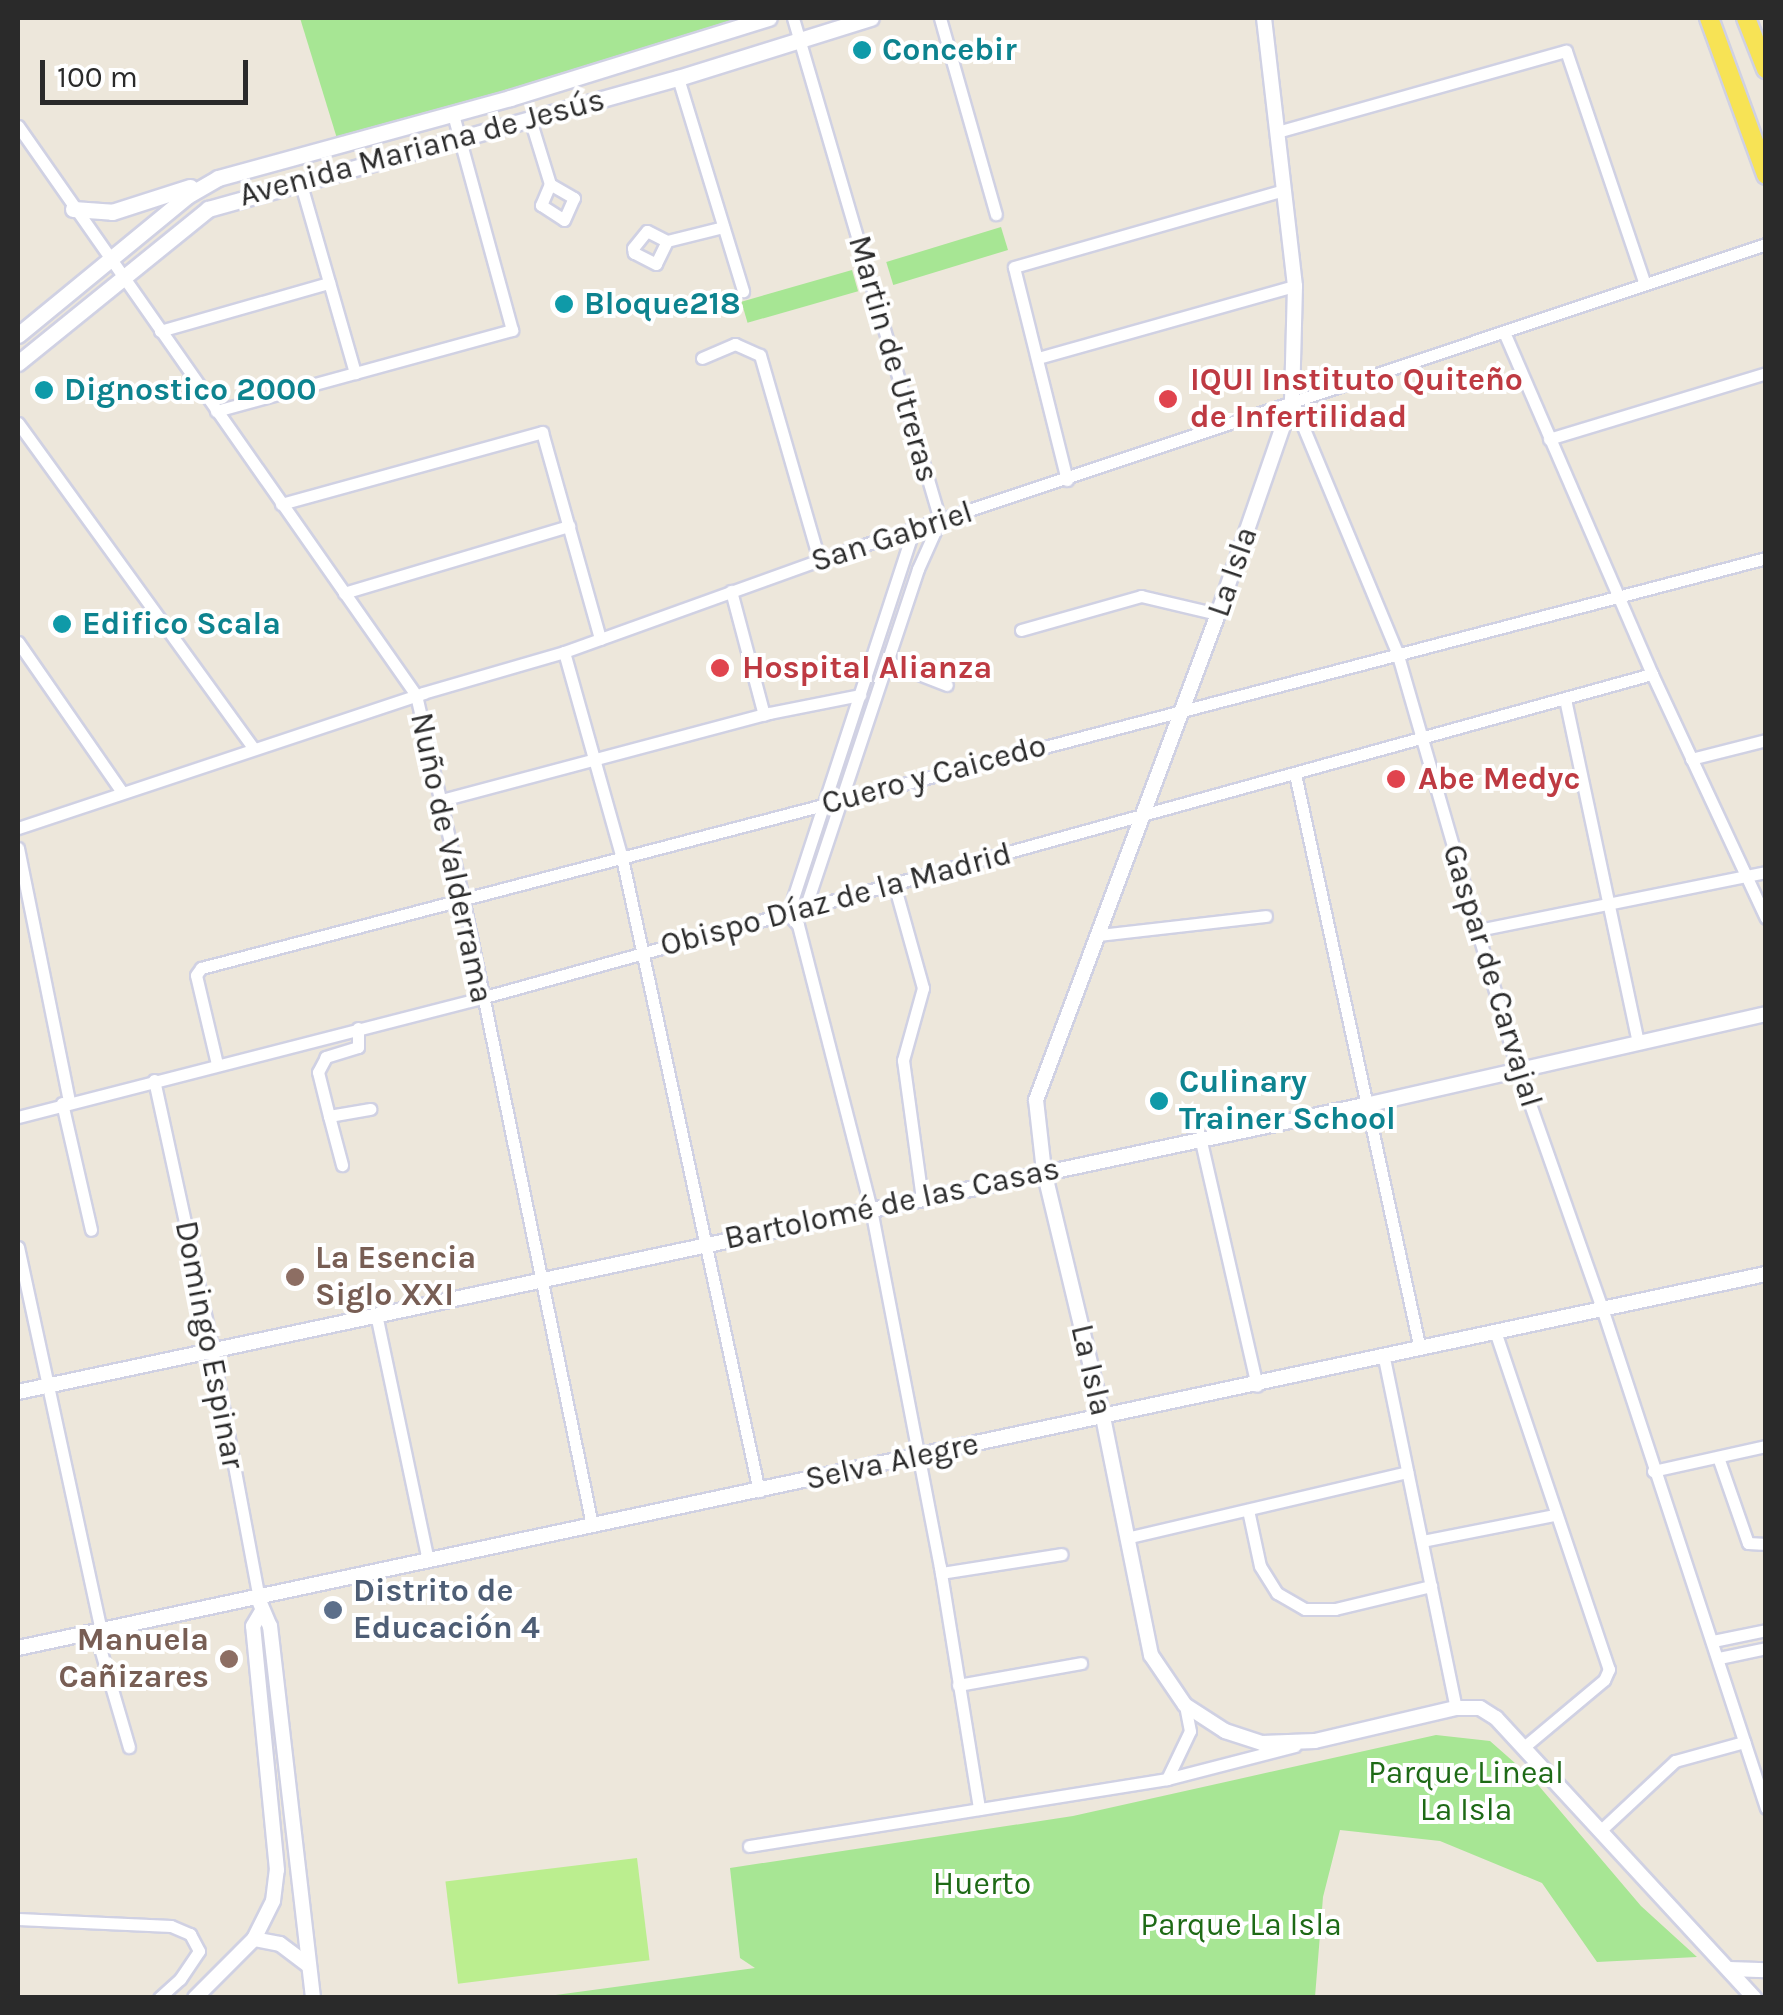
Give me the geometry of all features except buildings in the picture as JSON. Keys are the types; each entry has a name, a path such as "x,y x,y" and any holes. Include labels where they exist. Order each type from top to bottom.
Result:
{"main road":[{"name":"Avenida Mariana de Jesús","path":"18,336 108,258 187,196 218,178 510,98 769,18"},
{"name":"Avenida Mariana de Jesús","path":"18,362 208,209 678,78 871,18"},
{"path":"1711,18 1766,174"},
{"path":"1744,18 1766,69"},
{"path":"510,98 524,120"},
{"path":"73,209 112,212 218,178"}],"street":[{"name":"Martin de Utreras","path":"792,918 806,908 918,569 940,520 793,18"},
{"path":"940,18 996,214"},
{"name":"Gaspar de Carvajal","path":"1264,18 1295,286 1292,400 1397,652 1517,1068 1602,1308 1766,1808"},
{"path":"1276,132 1566,51 1645,284"},
{"path":"678,78 743,291"},
{"path":"216,412 512,330 453,114"},
{"path":"524,120 550,184"},
{"name":"Nuño de Valderrama","path":"18,126 416,696 463,898 592,1525"},
{"path":"300,181 355,374"},
{"path":"1067,480 1014,267 1281,191"},
{"path":"668,241 723,227"},
{"name":"San Gabriel","path":"18,828 416,696 564,652 819,560 1766,244"},
{"path":"160,331 329,283"},
{"path":"1038,358 1295,286"},
{"path":"1504,332 1652,674 1766,918"},
{"path":"702,358 735,344 760,355 819,560"},
{"path":"1549,439 1766,373"},
{"name":"La Isla","path":"1292,400 1218,614 1037,1094 1044,1171 1103,1417 1151,1655 1186,1705 1225,1731 1262,1743 1315,1741 1456,1708"},
{"path":"18,424 254,750"},
{"path":"281,504 542,432 600,639"},
{"path":"344,594 570,526"},
{"name":"Martin de Utreras","path":"792,918 824,805 914,528"},
{"name":"Cuero y Caicedo","path":"217,1064 196,975 199,969 1766,558"},
{"path":"731,591 764,715"},
{"path":"1021,630 1141,596 1218,614"},
{"path":"18,642 122,792"},
{"path":"564,652 622,858 760,1491"},
{"path":"888,662 947,685"},
{"name":"Obispo Díaz de la Madrid","path":"806,908 1652,674"},
{"path":"442,800 764,715 860,695"},
{"path":"1564,699 1638,1042"},
{"path":"1691,760 1766,740"},
{"path":"1295,774 1370,1104 1420,1349"},
{"path":"18,848 91,1230"},
{"path":"1478,930 1766,872"},
{"path":"894,884 923,988 903,1060 922,1198"},
{"path":"1099,936 1266,916"},
{"path":"792,918 871,1209 941,1573 979,1808"},
{"name":"Obispo Díaz de la Madrid","path":"18,1117 643,953 792,918"},
{"name":"Bartolomé de las Casas","path":"18,1392 1200,1137 1370,1104 1766,1014"},
{"path":"342,1166 320,1064 326,1057 358,1047 358,1028"},
{"name":"Domingo Espinar","path":"154,1080 212,1349 261,1605 270,1626 313,1998"},
{"path":"329,1116 370,1109"},
{"path":"1200,1137 1257,1386"},
{"path":"18,1248 98,1630 129,1747"},
{"name":"Selva Alegre","path":"18,1648 98,1630 261,1605 428,1561 1766,1274"},
{"path":"376,1314 428,1561"},
{"path":"1496,1334 1610,1674 1524,1747"},
{"path":"1384,1358 1456,1708 1480,1708 1496,1718 1754,1998"},
{"path":"1653,1470 1766,1446"},
{"path":"1718,1456 1748,1543 1766,1544"},
{"path":"1126,1538 1407,1472"},
{"path":"1248,1510 1260,1566 1276,1593 1305,1609 1335,1610 1431,1586"},
{"path":"1422,1541 1554,1515"},
{"path":"941,1573 1062,1554"},
{"name":"Domingo Espinar","path":"195,1998 254,1940 273,1900 277,1870 253,1626 261,1605"},
{"path":"1713,1640 1766,1630"},
{"path":"1719,1658 1766,1648"},
{"path":"958,1685 1082,1663"},
{"path":"1167,1779 1190,1731 1186,1705"},
{"path":"748,1846 1167,1779 1315,1741"},
{"path":"1601,1830 1675,1760 1744,1742"},
{"path":"18,1919 171,1926 190,1934 199,1951 180,1979 159,1998"},
{"path":"254,1940 280,1944 309,1966"},
{"path":"1728,1969 1766,1970"},
{"path":"180,1979 195,1998"}],"green space":[{"path":"300,18 755,18 339,145"},
{"path":"1001,227 1008,250 893,285 886,262"},
{"path":"852,270 858,291 748,323 741,302"},
{"path":"1436,1735 1490,1741 1533,1779 1641,1906 1697,1957 1597,1962 1542,1883 1440,1841 1340,1830 1323,1897 1315,1997 541,1997 755,1968 740,1958 730,1868 1073,1816"},
{"path":"637,1858 650,1960 458,1984 445,1882"}],"place":[{"name":"Concebir","path":"862,50"},
{"name":"Bloque218","path":"564,304"},
{"name":"Dignostico 2000","path":"44,390"},
{"name":"IQUI Instituto Quiteño de Infertilidad","path":"1168,399"},
{"name":"Edifico Scala","path":"62,624"},
{"name":"Hospital Alianza","path":"720,668"},
{"name":"Abe Medyc","path":"1396,779"},
{"name":"Culinary Trainer School","path":"1159,1101"},
{"name":"La Esencia Siglo XXI","path":"295,1277"},
{"name":"Distrito de Educación 4","path":"333,1610"},
{"name":"Manuela Cañizares","path":"229,1659"}],"park label":[{"name":"Parque Lineal La Isla","path":"1466,1792"},
{"name":"Huerto","path":"982,1884"},
{"name":"Parque La Isla","path":"1241,1925"}]}
